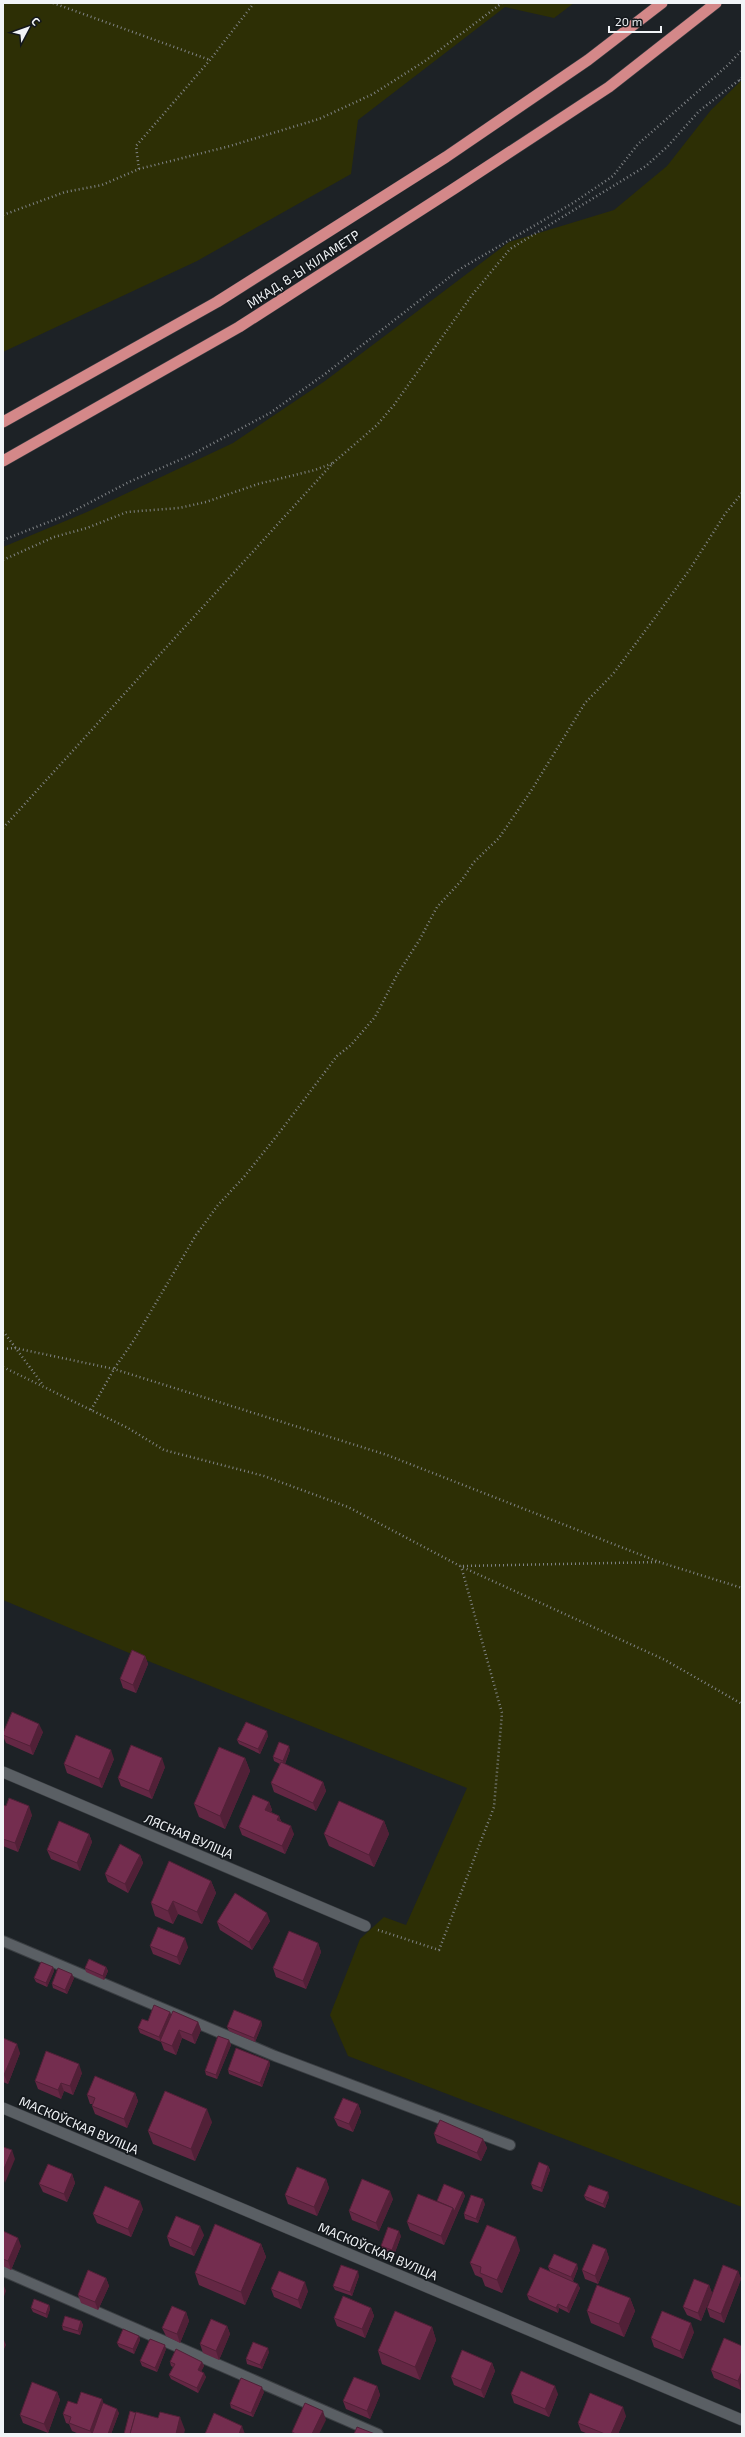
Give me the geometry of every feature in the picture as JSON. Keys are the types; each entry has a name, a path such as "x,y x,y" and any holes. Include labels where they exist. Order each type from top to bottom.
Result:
{"highway":[{"name":"МКАД, 8-Ы КІЛАМЕТР","path":"3,422 223,298 446,157 588,60 662,3"},
{"name":"МКАД, 8-Ы КІЛАМЕТР","path":"3,461 238,327 609,87 716,3"}],"street":[{"name":"ЛЯСНАЯ ВУЛІЦА","path":"3,1772 365,1926"},
{"name":"МАСКОЎСКАЯ ВУЛІЦА","path":"3,2108 742,2420"}],"lane":[{"path":"3,1941 275,2056 510,2145"},
{"path":"3,2271 378,2434"}],"path":[{"path":"53,3 210,60"},
{"path":"139,169 136,146 210,60 254,3"},
{"path":"3,215 65,192 102,185 139,169 290,130 326,116 373,94 425,61 502,3"},
{"path":"3,540 64,516 129,482 203,449 270,413 460,269 548,218 608,180 638,144 728,66 742,50"},
{"path":"3,828 333,463 377,425 394,405 472,295 510,249 646,166 668,146 699,111 741,79 742,83"},
{"path":"3,560 54,537 86,528 127,512 179,508 206,502 258,484 315,470 333,463"},
{"path":"91,1410 114,1369 134,1340 196,1236 218,1205 244,1177 337,1056 351,1045 375,1017 397,975 420,939 437,907 462,880 474,862 499,838 531,791 585,703 613,674 690,569 725,514 742,493"},
{"path":"3,1331 43,1385"},
{"path":"3,1349 16,1348 114,1369 387,1455 659,1562 742,1588"},
{"path":"3,1367 43,1385 128,1428 164,1450 264,1476 348,1507 460,1566 665,1660 742,1704"},
{"path":"460,1566 659,1562"},
{"path":"365,1926 439,1950 494,1807 502,1713 460,1566"}],"shaded area":[{"path":"3,3 574,3 554,18 505,7 358,120 351,174 197,261 3,352"},
{"path":"742,80 742,2207 348,2056 330,2015 360,1939 384,1917 406,1925 467,1788 153,1663 3,1600 3,547 87,512 233,443 325,381 509,242 614,210 667,166 711,110"}],"building":[{"path":"132,1650 145,1656 133,1685 120,1679"},
{"path":"12,1712 39,1724 30,1746 3,1735"},
{"path":"246,1722 267,1731 258,1749 237,1740"},
{"path":"76,1735 111,1750 99,1779 64,1764"},
{"path":"279,1742 289,1746 283,1761 273,1757"},
{"path":"131,1745 162,1758 149,1791 118,1778"},
{"path":"219,1747 245,1758 220,1816 194,1804"},
{"path":"281,1762 323,1782 313,1803 271,1783"},
{"path":"253,1795 269,1802 265,1810 279,1816 277,1820 291,1826 282,1846 239,1827"},
{"path":"9,1798 29,1806 15,1843 3,1839 3,1805 6,1806"},
{"path":"339,1801 384,1821 369,1855 324,1834"},
{"path":"59,1821 89,1834 77,1863 47,1850"},
{"path":"120,1844 140,1855 125,1884 105,1874"},
{"path":"169,1861 211,1881 197,1912 173,1901 168,1911 151,1903"},
{"path":"235,1893 267,1913 249,1942 217,1922"},
{"path":"158,1927 185,1938 177,1957 150,1946"},
{"path":"289,1931 318,1943 303,1981 273,1968"},
{"path":"89,1959 106,1967 103,1976 85,1968"},
{"path":"41,1962 53,1967 46,1983 34,1978"},
{"path":"58,1968 72,1974 65,1990 52,1984"},
{"path":"154,2005 170,2012 159,2037 138,2028 142,2019 148,2021"},
{"path":"234,2010 261,2021 254,2038 227,2027"},
{"path":"173,2011 198,2022 192,2035 179,2030 172,2046 160,2041"},
{"path":"218,2036 229,2040 216,2075 205,2071"},
{"path":"3,2038 17,2044 4,2075 3,2074"},
{"path":"236,2048 269,2061 260,2083 228,2070"},
{"path":"46,2051 79,2064 70,2086 61,2083 58,2090 35,2081"},
{"path":"95,2076 135,2093 124,2119 92,2106 95,2098 87,2095"},
{"path":"165,2091 207,2109 191,2149 148,2131"},
{"path":"343,2098 358,2104 349,2124 334,2118"},
{"path":"440,2120 483,2139 477,2153 434,2134"},
{"path":"3,2147 12,2150 3,2171"},
{"path":"539,2162 548,2166 541,2188 531,2184"},
{"path":"48,2164 72,2174 64,2194 39,2184"},
{"path":"297,2167 326,2179 314,2207 285,2195"},
{"path":"362,2179 390,2191 376,2223 349,2211"},
{"path":"444,2184 463,2192 454,2212 453,2208 437,2201"},
{"path":"589,2185 608,2192 603,2204 584,2196"},
{"path":"105,2186 140,2201 128,2229 93,2214"},
{"path":"418,2194 453,2208 441,2236 407,2222"},
{"path":"471,2195 483,2199 476,2219 464,2214"},
{"path":"176,2216 200,2226 191,2248 167,2237"},
{"path":"215,2224 261,2244 241,2292 195,2273"},
{"path":"487,2225 516,2237 497,2280 480,2273 481,2267 470,2263"},
{"path":"388,2227 399,2231 392,2250 381,2246"},
{"path":"3,2231 18,2238 8,2261 3,2259"},
{"path":"593,2244 606,2249 595,2276 582,2270"},
{"path":"554,2254 577,2264 571,2277 548,2267"},
{"path":"341,2265 358,2271 350,2292 333,2286"},
{"path":"723,2265 738,2271 721,2314 707,2308"},
{"path":"540,2267 578,2284 567,2308 558,2304 556,2308 527,2295"},
{"path":"88,2270 106,2278 95,2302 78,2295"},
{"path":"279,2271 305,2282 298,2300 271,2289"},
{"path":"694,2279 709,2285 698,2313 683,2307"},
{"path":"597,2285 630,2298 619,2324 587,2311"},
{"path":"343,2296 371,2308 362,2329 334,2318"},
{"path":"34,2299 49,2305 46,2314 31,2308"},
{"path":"172,2306 186,2312 177,2334 162,2328"},
{"path":"395,2311 432,2327 415,2367 378,2351"},
{"path":"662,2311 691,2323 680,2351 651,2338"},
{"path":"65,2316 81,2321 78,2331 62,2326"},
{"path":"211,2319 227,2326 216,2351 200,2344"},
{"path":"123,2329 139,2336 133,2349 117,2343"},
{"path":"724,2338 742,2346 742,2371 738,2381 711,2370"},
{"path":"150,2339 165,2345 155,2368 140,2361"},
{"path":"253,2342 268,2348 260,2365 246,2359"},
{"path":"176,2349 202,2362 198,2370 204,2373 197,2388 169,2375 175,2364 170,2362"},
{"path":"462,2350 492,2363 481,2390 451,2377"},
{"path":"521,2371 555,2386 545,2409 511,2394"},
{"path":"354,2377 377,2386 367,2411 343,2401"},
{"path":"241,2378 262,2387 251,2413 230,2404"},
{"path":"32,2382 57,2392 44,2424 20,2415"},
{"path":"81,2392 102,2399 90,2431 69,2423 71,2417 63,2414 68,2401 77,2404"},
{"path":"590,2393 623,2407 611,2434 605,2434 578,2423"},
{"path":"103,2403 117,2409 108,2434 92,2434"},
{"path":"305,2403 323,2411 312,2434 296,2434 292,2432"},
{"path":"130,2411 136,2413 130,2434 124,2434"},
{"path":"136,2412 158,2418 160,2412 180,2417 176,2434 130,2434"},
{"path":"214,2413 242,2426 239,2434 205,2434"},
{"path":"357,2427 375,2434 354,2434"}]}
